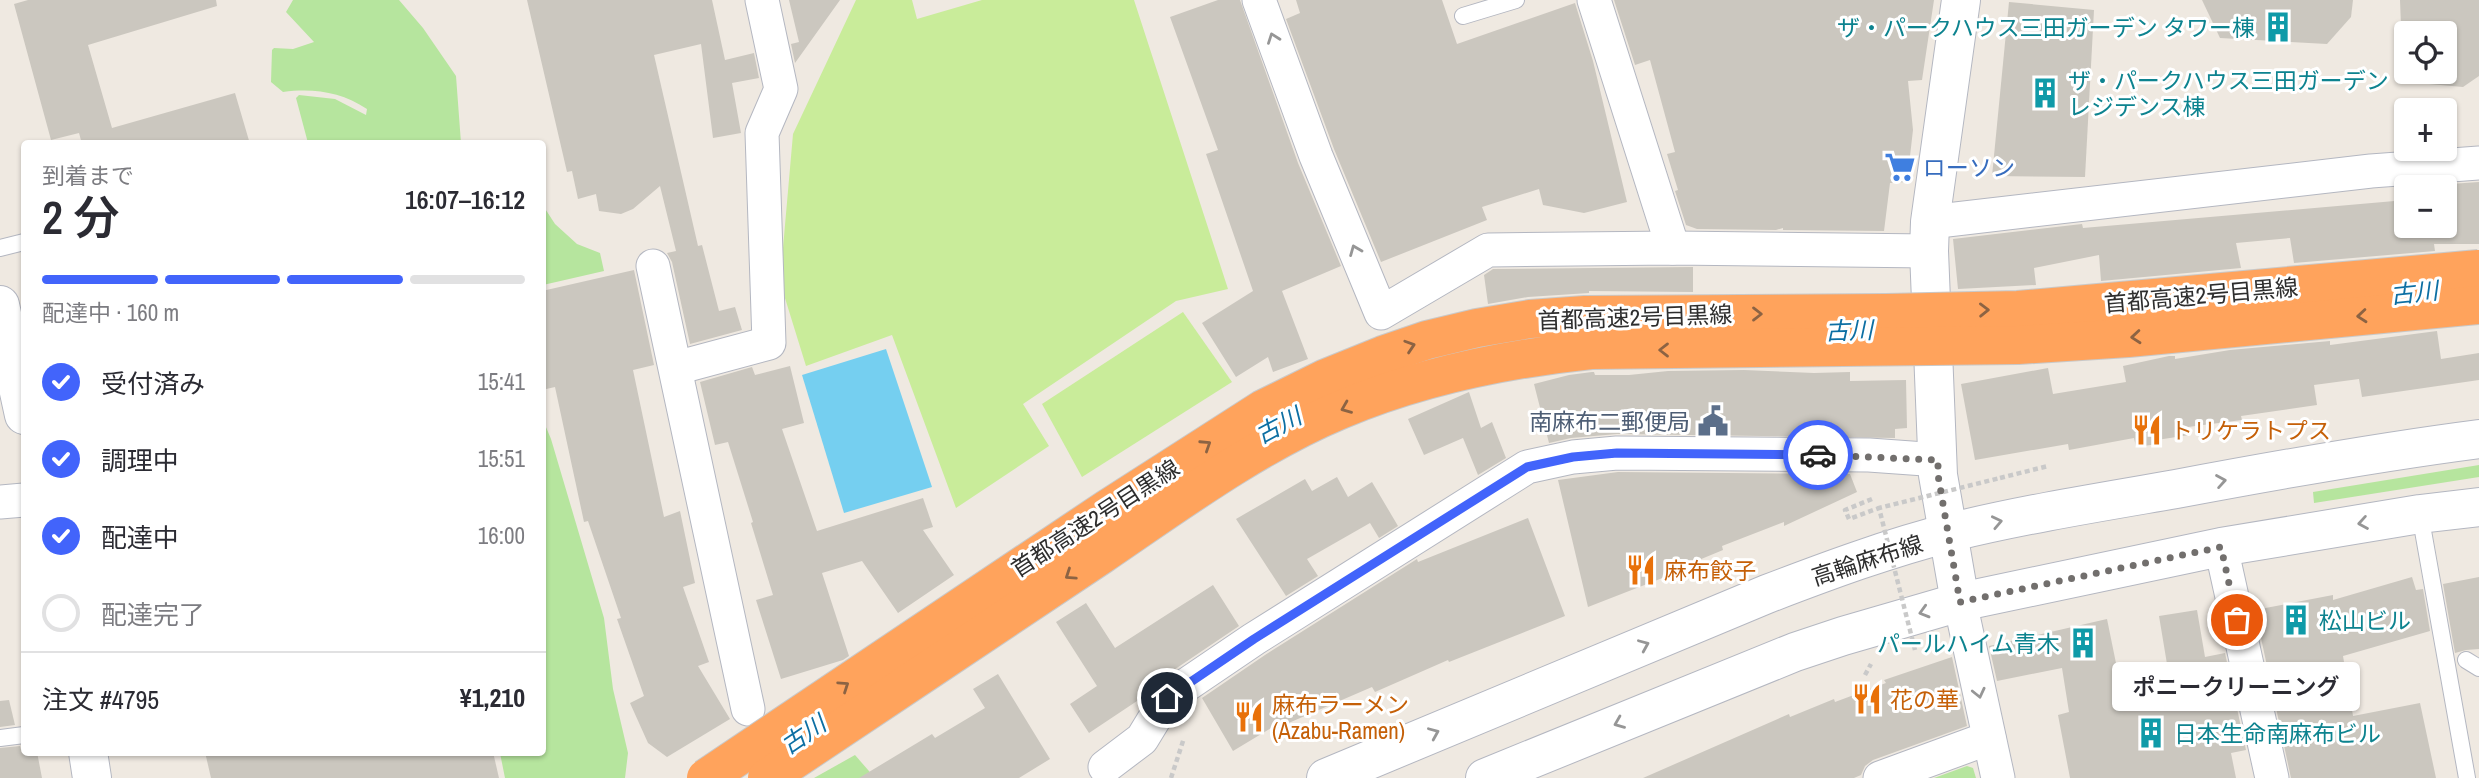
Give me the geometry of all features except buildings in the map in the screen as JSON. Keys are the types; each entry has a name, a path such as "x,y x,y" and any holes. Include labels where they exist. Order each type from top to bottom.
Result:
{"highway":[{"name":"首都高速2号目黒線","path":"706,778 1108,509 1263,409 1337,373 1427,340 1530,319 1585,314 2018,310 2479,269"},
{"name":"首都高速2号目黒線","path":"767,778 1126,537 1283,437 1339,410 1437,376 1536,356 1591,351 2018,345 2128,338 2479,305"}],"main road":[{"path":"1960,602 1938,475 1929,237 1961,0"},
{"path":"0,304 21,401"},
{"name":"高輪麻布線","path":"1326,778 1767,594 1824,572 1949,533 2205,483 2479,439"},
{"path":"1485,778 1532,769 1795,652 1960,602 2221,547 2479,506"},
{"path":"89,756 92,778"}],"street":[{"path":"676,368 769,343 762,133 780,89 762,0"},
{"path":"1259,0 1316,156 1381,313 1488,250 1673,248 1929,237 2371,171 2479,163"},
{"path":"1594,0 1673,248"},
{"path":"653,266 748,709"},
{"path":"1101,774 1142,739 1167,698 1254,639 1527,467 1573,457 1617,453 1869,455 1938,460"},
{"path":"0,502 21,500"},
{"path":"2221,547 2272,778"},
{"path":"1960,602 1998,778"},
{"path":"1880,778 1989,738"}],"lane":[{"path":"1463,16 1516,0"},
{"path":"0,248 21,243"},
{"path":"2420,514 2467,778"},
{"path":"0,738 21,735"}],"path":[{"path":"1872,499 1845,510 1849,519 1879,508 2048,466"},
{"path":"1879,508 1915,650"},
{"path":"1171,778 1184,738"}],"green space":[{"path":"293,0 399,0 423,28 456,76 461,140 307,140 296,98 299,95 335,99 366,115 367,109 337,95 306,91 283,92 271,82 274,48 293,49 314,42 286,12"},
{"path":"856,0 912,0 917,19 982,0 1134,0 1228,289 1176,301 1023,404 1049,446 956,508 892,335 806,366 780,282 793,134"},
{"path":"546,210 555,224 577,244 600,253 604,271 546,284"},
{"path":"1183,312 1232,382 1082,477 1042,404"},
{"path":"546,427 604,618 613,689 628,753 625,778 505,778 501,756 546,756"},
{"path":"2479,465 2479,477 2314,503 2313,492"},
{"path":"855,755 875,778 814,778"},
{"path":"1967,766 1973,768 1976,778 1934,778"}],"water":[{"path":"886,349 932,487 844,513 802,375"}],"way so far":[{"path":"1818,455 1869,455 1938,460 1938,475 1960,602 2221,547 2237,620"}],"place":[{"name":"ザ・パークハウス三田ガーデン タワー棟","path":"2278,27"},
{"name":"ザ・パークハウス三田ガーデン レジデンス棟","path":"2045,93"},
{"name":"ローソン","path":"1900,167"},
{"name":"南麻布二郵便局","path":"1713,421"},
{"name":"トリケラトプス","path":"2147,430"},
{"name":"麻布餃子","path":"1641,570"},
{"name":"ポニークリーニング","path":"2237,620"},
{"name":"松山ビル","path":"2296,620"},
{"name":"パールハイム青木","path":"2083,643"},
{"name":"花の華","path":"1867,699"},
{"name":"麻布ラーメン (Azabu-Ramen)","path":"1249,717"},
{"name":"日本生命南麻布ビル","path":"2151,733"}],"route":[{"path":"1167,698 1254,639 1527,467 1573,457 1617,453 1818,455"}],"water label":[{"name":"古川","path":"2414,292"},
{"name":"古川","path":"1849,330"},
{"name":"古川","path":"1278,425"},
{"name":"古川","path":"803,734"}]}
